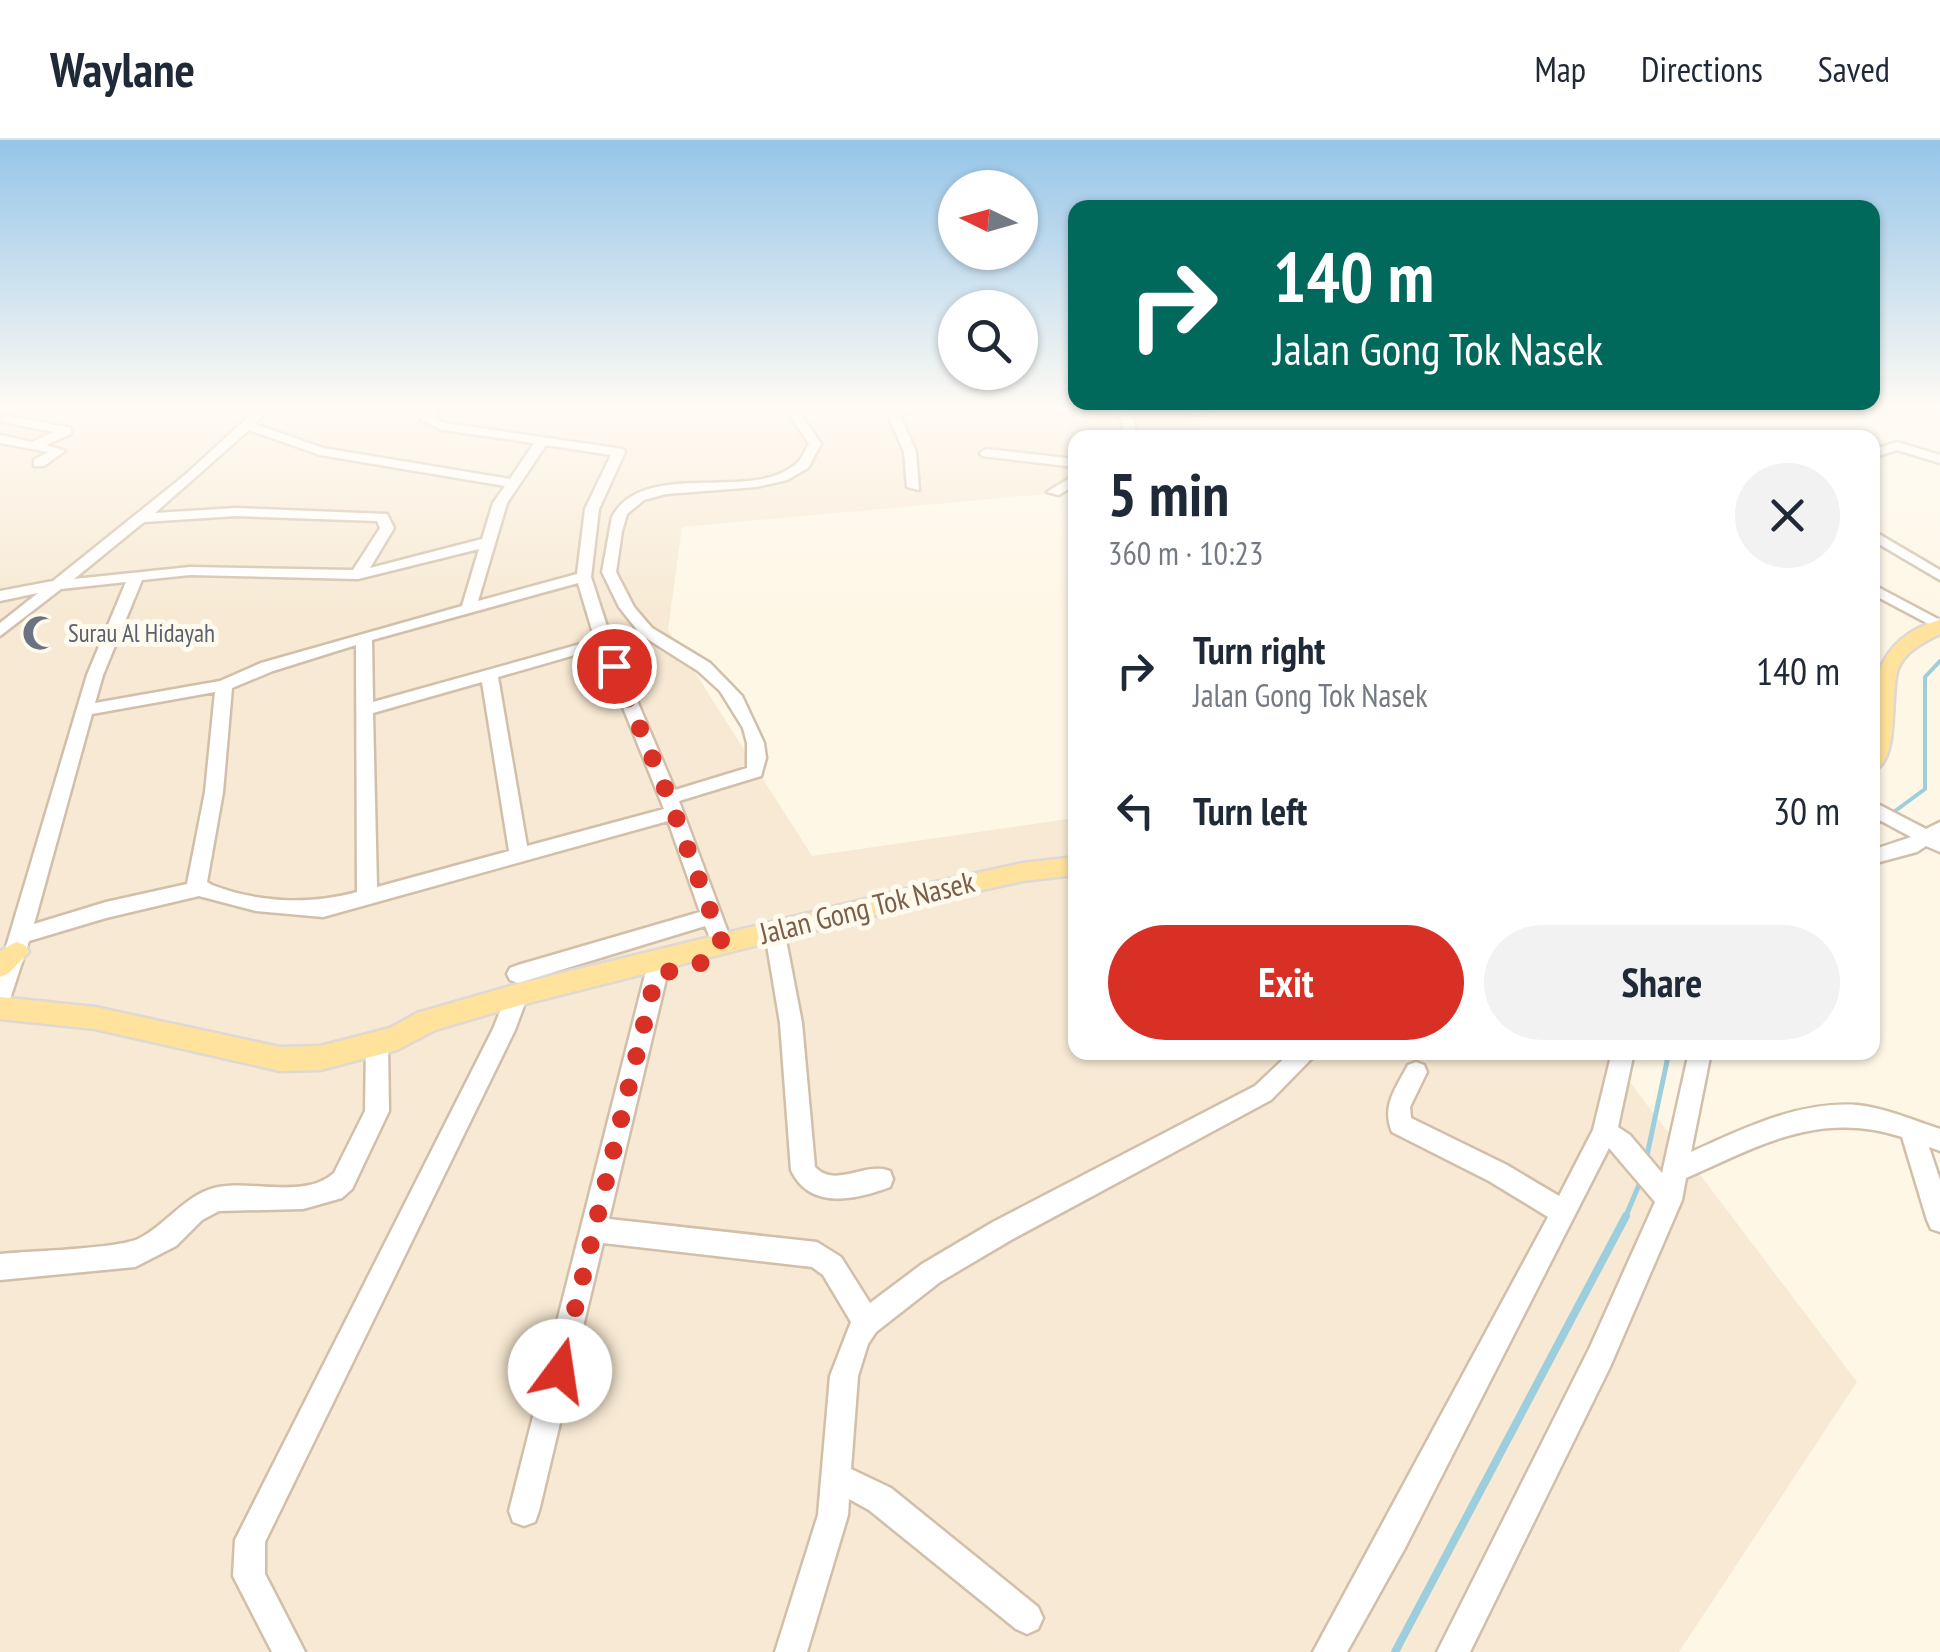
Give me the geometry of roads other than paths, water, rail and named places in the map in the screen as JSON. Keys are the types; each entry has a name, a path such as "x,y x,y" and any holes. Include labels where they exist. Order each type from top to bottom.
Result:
{"main road":[{"path":"1880,678 1897,651 1939,626"},
{"name":"Jalan Gong Tok Nasek","path":"0,1008 95,1018 280,1059 320,1058 428,1036 515,994 936,891 1022,872 1063,868"},
{"name":"Jalan Gong Tok Nasek","path":"515,994 656,975 1026,882 1063,868"},
{"path":"701,963 722,943 764,948"}],"street":[{"path":"0,631 190,479"},
{"path":"480,479 512,484"},
{"path":"469,606 500,503 516,479"},
{"path":"607,479 592,509 584,577 604,642 672,806 722,943"},
{"path":"12,952 106,910 199,889 304,910 367,898 672,806 754,772 760,754 747,719 708,670 653,636 630,612 609,572 617,521 626,508 656,493 770,479"},
{"path":"913,479 914,487"},
{"path":"1054,492 1068,483"},
{"path":"140,518 236,512 382,517 387,528 358,575"},
{"path":"1880,539 1940,576"},
{"path":"0,596 56,585 190,571 358,575 488,542"},
{"path":"0,996 95,675 136,576"},
{"path":"86,710 224,685 267,667 364,637 584,577"},
{"path":"1880,593 1939,626"},
{"path":"364,637 367,898"},
{"path":"365,710 604,642"},
{"path":"488,675 519,854"},
{"path":"199,889 214,792 224,685"},
{"path":"1880,812 1905,828 1935,837"},
{"path":"1880,855 1935,837"},
{"path":"289,1652 249,1576 250,1540 515,994 712,916"},
{"path":"764,948 791,1023 808,1180 820,1187 882,1178"},
{"path":"524,1512 656,975"},
{"path":"0,1268 135,1254 166,1237 216,1199 302,1197 333,1190 342,1181 377,1111 387,1042"},
{"path":"791,1652 834,1514 844,1376 856,1338 866,1322 932,1273 1002,1231 1263,1093 1298,1060"},
{"path":"1328,1652 1394,1537 1563,1212 1613,1138 1616,1060"},
{"path":"1452,1652 1600,1358 1667,1183 1698,1060"},
{"path":"1416,1072 1398,1106 1400,1124 1498,1173 1563,1212"},
{"path":"1667,1183 1752,1137 1810,1119 1856,1116 1940,1140"},
{"path":"1912,1130 1940,1220"},
{"path":"1613,1138 1667,1183"},
{"path":"596,1230 817,1255 832,1266 866,1322"},
{"path":"837,1477 880,1500 1027,1618"}],"waterway":[{"path":"1880,822 1925,789 1925,677 1940,661"},
{"path":"1646,1160 1667,1060"},
{"path":"1625,1217 1641,1180"},
{"path":"1395,1652 1625,1217"}],"place":[{"name":"Surau Al Hidayah","path":"40,633"}]}
